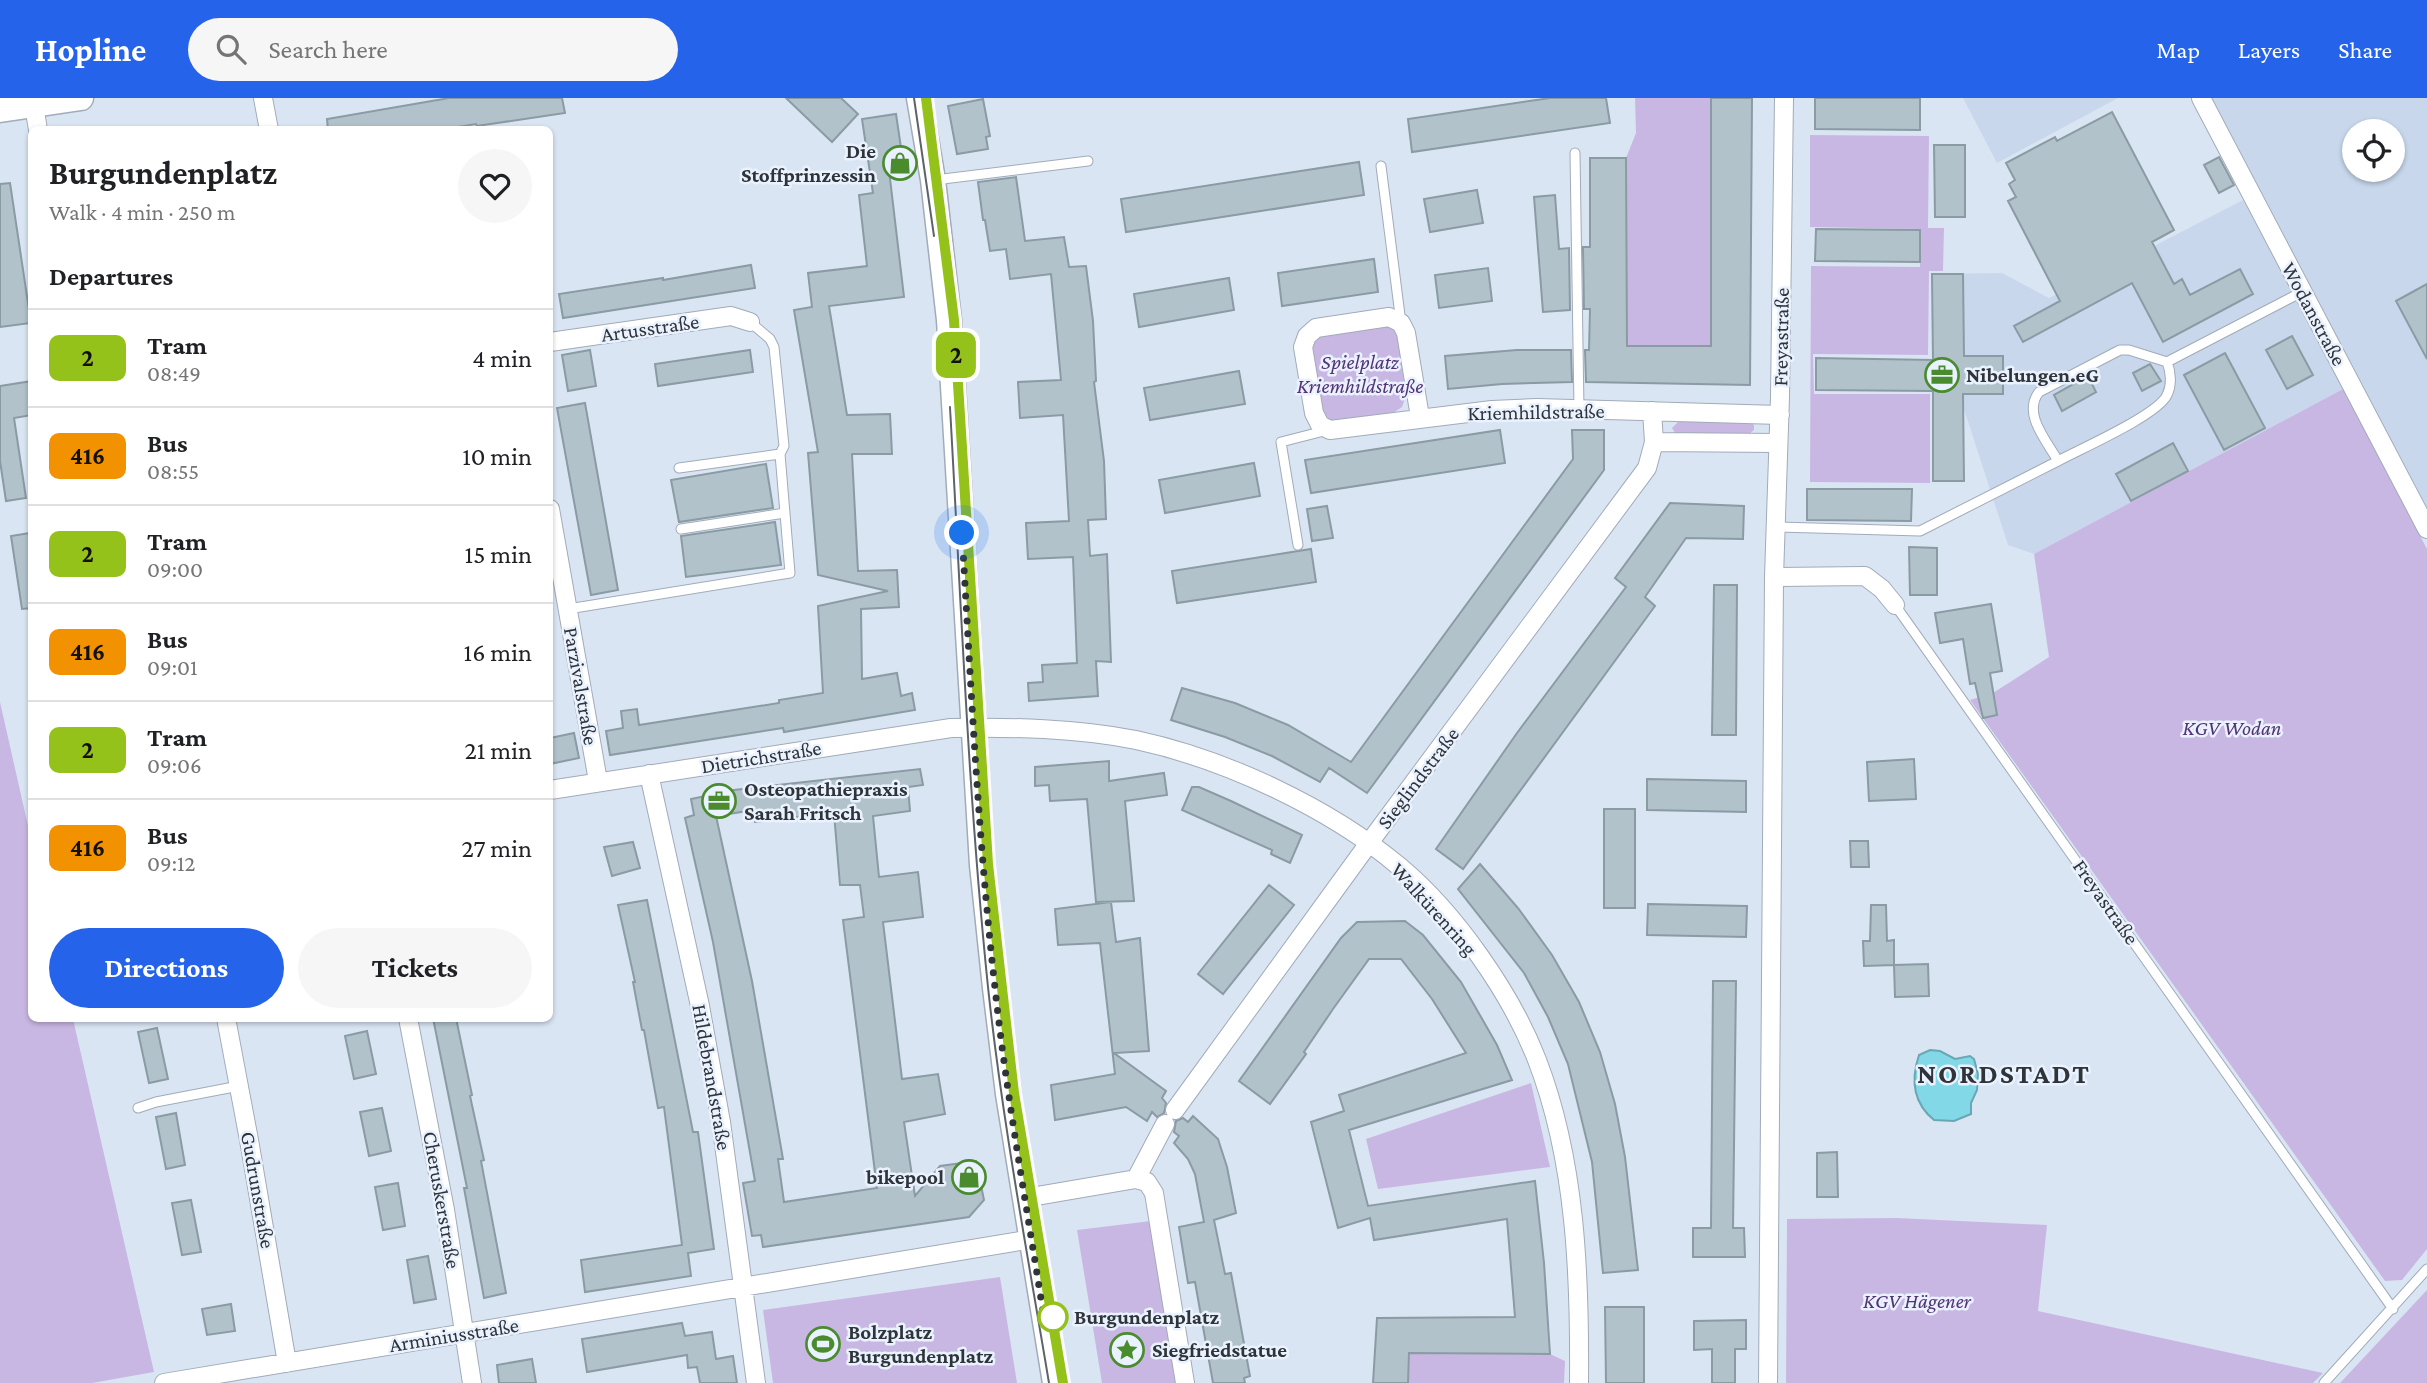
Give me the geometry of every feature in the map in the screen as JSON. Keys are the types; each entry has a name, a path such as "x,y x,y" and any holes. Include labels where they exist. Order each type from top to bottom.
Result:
{"street":[{"path":"0,110 81,98"},
{"path":"263,98 268,126"},
{"path":"919,98 933,180 949,320 982,865 995,988 1008,1094 1055,1383"},
{"name":"Freyastraße","path":"1768,1383 1774,577 1780,415 1784,98"},
{"name":"Wodanstraße","path":"2201,98 2427,530"},
{"path":"34,105 37,126"},
{"name":"Artusstraße","path":"553,342 731,316 750,322"},
{"path":"1331,430 1320,425 1314,414 1303,347 1307,336 1316,328 1389,317 1401,323 1406,333 1420,418"},
{"name":"Kriemhildstraße","path":"1331,430 1492,410 1780,415"},
{"path":"1652,411 1654,442 1778,443"},
{"name":"Sieglindstraße","path":"1136,1178 1170,1117 1647,468 1654,442"},
{"name":"Parzivalstraße","path":"553,526 598,781"},
{"name":"Freyastraße","path":"1774,577 1865,576 1882,589 1895,605"},
{"name":"Dietrichstraße","path":"553,789 951,728 974,728"},
{"name":"Walkürenring","path":"974,728 1083,732 1135,740 1184,753 1260,782 1369,843 1402,869 1464,936 1518,1016 1537,1061 1565,1158 1578,1295 1579,1383"},
{"name":"Hildebrandstraße","path":"649,774 700,1006 721,1122 756,1383"},
{"name":"Gudrunstraße","path":"227,1022 287,1363"},
{"name":"Cheruskerstraße","path":"409,1022 445,1210 472,1383"},
{"path":"1025,1198 1136,1178 1147,1182 1154,1193 1185,1383"},
{"path":"743,1288 1032,1239"},
{"name":"Arminiusstraße","path":"164,1383 256,1374 287,1363 743,1288"}],"lane":[{"path":"1575,153 1579,410"},
{"path":"933,180 1088,161"},
{"path":"1381,166 1401,323"},
{"path":"2058,461 2033,415 2034,398 2039,392 2120,350 2137,352 2167,362 2302,292"},
{"path":"568,609 790,573 780,454 784,446 774,347 770,339 750,322"},
{"path":"1775,527 1920,531 2155,410 2168,395 2170,370 2167,362"},
{"path":"1298,545 1281,442 1331,430"},
{"path":"679,468 780,454"},
{"path":"681,529 785,513"},
{"name":"Freyastraße","path":"1895,605 2393,1309"},
{"path":"138,1108 239,1086"},
{"path":"2324,1383 2427,1269"}],"shaded area":[{"path":"1963,98 2118,98 1997,163"},
{"path":"2212,98 2427,98 2427,509 2294,256"},
{"name":"Nibelungen.eG","path":"2243,200 2343,389 2034,554 2008,545 1964,409 1933,409 1933,391 1920,391 1921,359 1933,359 1932,274 2002,273 2049,298"}],"green space":[{"path":"1635,98 1712,98 1711,346 1627,346 1626,158 1636,133"},
{"path":"1810,135 1929,136 1928,228 1944,228 1943,271 1929,271 1928,355 1813,354 1814,394 1930,394 1930,483 1810,482 1811,266 1920,267 1921,229 1810,227"},
{"name":"Spielplatz Kriemhildstraße","path":"1385,325 1397,334 1406,396 1402,407 1393,413 1333,422 1322,413 1313,348 1315,342 1321,336"},
{"name":"KGV Wodan","path":"2343,389 2427,549 2427,1249 2402,1280 2385,1281 1970,700 1993,693 2049,657 2034,554"},
{"path":"1678,422 1751,422 1754,430 1749,434 1679,434 1672,428"},
{"path":"0,702 28,826 28,1022 74,1022 154,1372 92,1383 0,1383"},
{"path":"1531,1083 1550,1167 1378,1189 1366,1139"},
{"name":"KGV Hägener","path":"1897,1218 2047,1225 2038,1311 2323,1373 2313,1383 1786,1383 1787,1219"},
{"path":"1151,1221 1178,1383 1102,1383 1077,1230"},
{"path":"1000,1277 1017,1383 773,1383 763,1310"},
{"path":"2427,1290 2427,1383 2340,1383"},
{"path":"1410,1352 1550,1354 1565,1361 1564,1383 1408,1383"}],"water":[{"path":"1930,1050 1940,1051 1955,1059 1970,1056 1974,1059 1978,1074 1971,1114 1954,1121 1934,1120 1922,1106 1916,1090 1915,1073 1919,1055"}],"building":[{"path":"449,98 562,98 565,113 477,126 328,126 327,119"},
{"path":"786,98 841,98 858,114 832,142"},
{"path":"1550,98 1606,98 1610,123 1412,152 1408,119"},
{"path":"1711,98 1752,98 1750,385 1586,382 1585,350 1589,350 1590,309 1584,309 1583,247 1590,247 1590,158 1626,158 1627,346 1711,346"},
{"path":"1815,98 1920,98 1920,130 1815,129"},
{"path":"983,99 990,136 986,137 988,149 957,154 948,106"},
{"path":"2112,112 2174,230 2152,242 2174,284 2182,279 2190,295 2240,269 2253,294 2163,342 2132,283 2023,342 2014,326 2060,301 2008,201 2016,197 2009,184 2015,180 2006,163 2055,137 2057,141"},
{"path":"896,114 904,168 889,170 904,297 829,306 847,415 890,414 892,454 852,454 858,571 897,570 899,607 861,609 862,679 897,673 901,696 912,693 915,710 784,732 783,728 610,755 606,731 623,728 621,711 637,709 639,725 779,703 779,700 823,693 818,606 888,591 818,575 808,453 818,452 794,310 812,307 808,273 867,266 859,195 873,193 862,119"},
{"path":"1934,145 1965,145 1965,217 1935,217"},
{"path":"2219,157 2234,185 2219,193 2204,165"},
{"path":"1359,162 1364,195 1126,232 1121,199"},
{"path":"1016,177 1025,241 1064,237 1069,267 1086,266 1093,321 1094,382 1104,461 1106,519 1088,520 1090,556 1107,554 1111,662 1096,661 1098,696 1029,701 1028,683 1043,682 1042,665 1077,663 1073,557 1028,559 1026,523 1069,521 1063,415 1020,418 1018,382 1061,380 1051,274 1010,279 1006,249 990,251 978,182"},
{"path":"10,183 28,303 28,323 0,327 0,184"},
{"path":"1477,190 1483,223 1430,232 1424,199"},
{"path":"1555,195 1559,249 1569,248 1570,310 1543,312 1534,197"},
{"path":"1816,229 1920,230 1920,262 1815,261"},
{"path":"1374,259 1378,292 1282,306 1278,273"},
{"path":"751,265 755,288 563,318 559,294"},
{"path":"1488,268 1492,301 1439,308 1435,275"},
{"path":"1932,274 1963,274 1964,356 2003,356 2003,394 1963,394 1964,481 1933,481 1933,391 1816,390 1816,358 1933,360"},
{"path":"1229,278 1234,310 1139,327 1134,294"},
{"path":"2427,284 2427,359 2396,301"},
{"path":"2292,336 2313,375 2287,389 2266,350"},
{"path":"590,350 596,386 568,391 562,355"},
{"path":"750,350 753,372 658,386 655,364"},
{"path":"1517,350 1571,350 1572,382 1448,389 1445,356"},
{"path":"2225,353 2265,428 2224,450 2184,375"},
{"path":"2150,364 2161,381 2142,391 2133,373"},
{"path":"1239,371 1245,404 1150,420 1144,388"},
{"path":"2088,376 2096,392 2062,411 2054,395"},
{"path":"28,382 28,416 14,418 26,498 6,501 0,461 0,386"},
{"path":"585,403 618,590 591,595 557,408"},
{"path":"1500,430 1505,463 1311,493 1305,460"},
{"path":"1572,430 1604,430 1604,470 1367,793 1329,768 1320,782 1272,756 1225,737 1171,720 1182,688 1235,703 1288,725 1351,762 1573,459"},
{"path":"2173,443 2188,471 2131,501 2116,474"},
{"path":"1254,463 1260,496 1165,513 1159,480"},
{"path":"766,464 773,508 679,522 671,480"},
{"path":"1807,489 1912,489 1911,521 1807,520"},
{"path":"1670,503 1744,506 1743,539 1686,538 1645,597 1655,606 1463,869 1436,849 1517,733 1626,587 1615,578"},
{"path":"1327,506 1333,538 1312,541 1307,509"},
{"path":"775,522 781,565 686,577 681,536"},
{"path":"28,533 28,608 22,609 11,536"},
{"path":"1909,547 1937,548 1937,595 1910,595"},
{"path":"1311,549 1316,582 1177,603 1172,571"},
{"path":"1714,585 1737,585 1736,735 1712,735"},
{"path":"1991,604 2002,671 1990,673 1997,715 1983,718 1975,683 1970,684 1963,639 1940,643 1935,613"},
{"path":"574,733 579,758 553,763 553,737"},
{"path":"1914,759 1916,799 1869,801 1867,762"},
{"path":"1109,761 1109,781 1164,773 1167,795 1125,801 1134,901 1096,902 1087,799 1050,801 1049,785 1035,786 1035,767"},
{"path":"920,769 923,785 908,787 910,811 873,816 879,877 918,872 923,917 883,922 902,1079 938,1074 945,1114 904,1122 915,1196 940,1166 976,1161 984,1200 969,1217 763,1247 761,1235 752,1236 743,1183 755,1181 713,942 685,818 694,815 691,799 734,790","holes":["754,810 755,822 834,813 840,885 860,885 864,917 843,920 877,1188 784,1202 778,1159 783,1159 752,981 716,816"]},
{"path":"1647,779 1746,781 1746,812 1647,810"},
{"path":"1192,787 1199,787 1302,835 1290,863 1271,854 1272,850 1182,810"},
{"path":"1604,809 1635,809 1635,908 1604,908"},
{"path":"1850,841 1868,841 1869,867 1851,867"},
{"path":"633,842 640,868 612,876 604,847"},
{"path":"1480,864 1518,908 1552,955 1579,1002 1600,1052 1615,1104 1625,1157 1638,1270 1603,1273 1592,1162 1568,1064 1548,1017 1524,973 1458,889"},
{"path":"1269,885 1294,905 1223,994 1198,974"},
{"path":"647,900 693,1132 698,1132 714,1249 688,1253 691,1276 585,1292 581,1260 682,1245 664,1107 658,1108 618,905"},
{"path":"1111,902 1116,942 1140,938 1149,1051 1114,1053 1166,1091 1162,1098 1166,1103 1164,1113 1157,1117 1152,1112 1147,1121 1126,1107 1055,1120 1051,1085 1115,1074 1100,943 1058,945 1055,909"},
{"path":"1648,904 1747,906 1746,937 1647,935"},
{"path":"1871,905 1886,905 1887,941 1894,940 1894,965 1864,966 1863,941 1870,941"},
{"path":"1405,921 1423,935 1461,982 1497,1045 1512,1080 1349,1130 1368,1206 1535,1181 1550,1354 1409,1353 1408,1383 1373,1383 1377,1318 1515,1317 1507,1219 1374,1240 1370,1218 1338,1228 1311,1122 1344,1111 1339,1095 1466,1053 1432,999 1401,959 1369,959 1270,1104 1239,1081 1341,938 1357,922"},
{"path":"1928,964 1929,996 1895,997 1894,965"},
{"path":"1713,981 1736,981 1733,1228 1744,1228 1745,1257 1693,1257 1693,1228 1711,1228"},
{"path":"434,1022 457,1022 506,1293 484,1298 464,1188 467,1188"},
{"path":"157,1028 168,1079 149,1083 138,1032"},
{"path":"367,1031 376,1074 354,1079 345,1036"},
{"path":"382,1108 391,1151 369,1156 360,1112"},
{"path":"176,1113 185,1165 166,1169 156,1117"},
{"path":"1193,1116 1218,1139 1227,1167 1236,1213 1214,1220 1225,1274 1231,1273 1250,1376 1244,1378 1245,1383 1213,1383 1195,1282 1188,1283 1179,1227 1204,1222 1195,1174 1188,1159 1174,1143 1179,1136 1174,1132 1176,1121 1183,1118 1188,1122"},
{"path":"1837,1152 1838,1197 1817,1197 1817,1153"},
{"path":"398,1183 405,1226 383,1230 375,1187"},
{"path":"191,1200 201,1252 182,1255 172,1203"},
{"path":"428,1256 436,1299 414,1303 407,1260"},
{"path":"231,1304 235,1331 207,1335 202,1309"},
{"path":"1605,1307 1644,1307 1644,1383 1606,1383"},
{"path":"1746,1320 1746,1349 1735,1349 1735,1383 1712,1383 1712,1349 1694,1350 1694,1321"},
{"path":"682,1323 685,1336 712,1332 716,1359 733,1356 737,1383 700,1383 697,1367 688,1368 687,1355 587,1372 582,1339"},
{"path":"532,1359 536,1383 499,1383 497,1365"}],"tram line":[{"path":"914,98 934,236"},
{"path":"926,98 954,320 988,865 1001,988 1014,1093 1063,1383"},
{"name":"2","path":"926,98 954,320 988,864 1014,1093 1063,1383"},
{"path":"950,407 970,770 988,987 1008,1135 1049,1383"}],"place":[{"name":"Die Stoffprinzessin","path":"900,163"},
{"name":"Nibelungen.eG","path":"1942,375"},
{"name":"Osteopathiepraxis Sarah Fritsch","path":"719,801"},
{"name":"bikepool","path":"969,1177"},
{"name":"Burgundenplatz","path":"1053,1317"},
{"name":"Bolzplatz Burgundenplatz","path":"823,1344"},
{"name":"Siegfriedstatue","path":"1127,1350"}],"district":[{"name":"NORDSTADT","path":"2004,1073"}],"route":[{"path":"962,533 982,865 995,988 1008,1094 1044,1318 1053,1317"}]}
